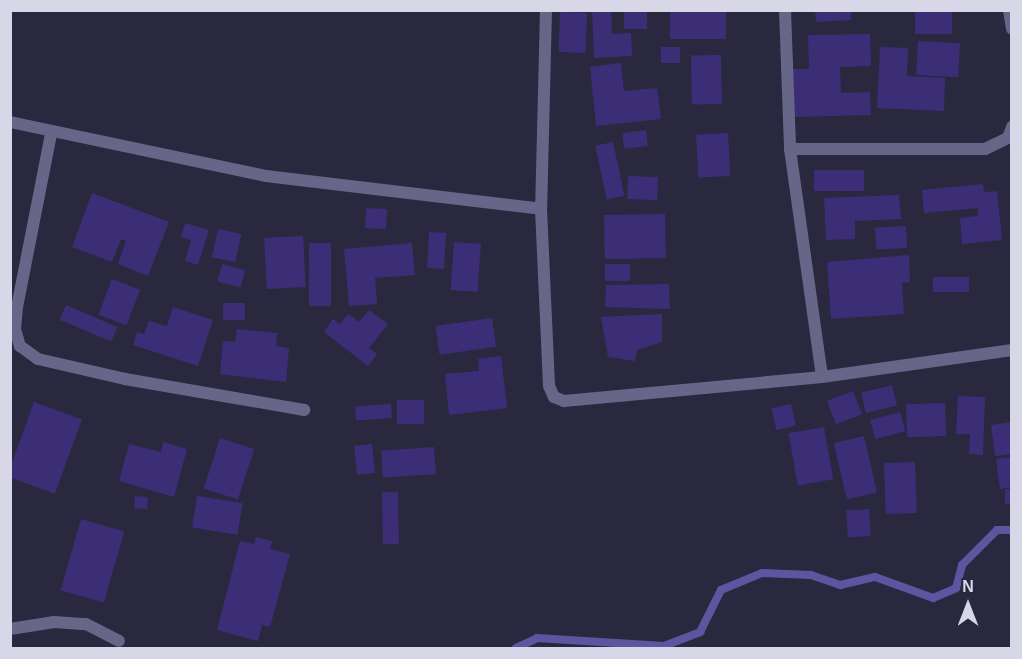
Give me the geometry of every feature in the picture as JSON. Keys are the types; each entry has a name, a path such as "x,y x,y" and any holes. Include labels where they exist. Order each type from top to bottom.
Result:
{"street":[{"path":"546,10 542,209 549,386 554,397 564,401 822,377 1011,350"},
{"path":"785,10 790,150 822,377"},
{"path":"1009,10 1011,29"},
{"path":"10,122 51,134 266,176 542,209"},
{"path":"790,150 985,150 1008,138 1011,128"},
{"path":"51,134 17,307 15,329 20,346 38,360 114,377 304,410"},
{"path":"10,629 54,622 86,624 119,641"}],"building":[{"path":"592,10 611,10 612,34 631,33 632,56 594,58"},
{"path":"624,10 647,10 647,29 624,29"},
{"path":"670,10 726,10 726,39 670,39"},
{"path":"815,10 851,10 851,20 816,22"},
{"path":"915,10 952,10 952,34 915,34"},
{"path":"560,12 587,13 586,53 559,52"},
{"path":"870,34 871,66 840,67 841,93 870,92 871,115 793,117 792,69 809,69 808,35"},
{"path":"918,41 960,43 958,77 916,75"},
{"path":"661,47 680,47 680,63 661,63"},
{"path":"880,47 908,48 907,76 945,78 944,111 877,108"},
{"path":"721,55 722,104 692,105 691,56"},
{"path":"621,63 624,91 657,88 661,119 596,126 590,67"},
{"path":"646,130 648,146 624,149 622,133"},
{"path":"728,133 730,176 698,178 696,135"},
{"path":"613,142 624,196 607,200 595,146"},
{"path":"814,170 864,170 864,191 814,191"},
{"path":"628,176 658,177 657,200 627,199"},
{"path":"983,184 984,192 997,191 1002,240 962,244 960,218 978,216 978,208 924,213 922,190"},
{"path":"92,193 169,222 148,276 118,264 126,241 121,239 112,262 72,247"},
{"path":"899,195 901,219 855,221 855,239 826,240 824,198"},
{"path":"366,208 387,209 386,229 365,228"},
{"path":"665,214 666,258 605,259 604,215"},
{"path":"185,223 209,230 198,265 185,261 191,240 181,237"},
{"path":"906,226 907,248 876,250 875,228"},
{"path":"218,229 241,234 235,262 212,257"},
{"path":"429,232 446,233 444,269 427,268"},
{"path":"303,236 306,287 267,289 264,238"},
{"path":"454,242 481,244 478,292 451,290"},
{"path":"309,243 331,243 331,306 309,306"},
{"path":"412,243 415,275 375,278 377,304 349,306 344,249"},
{"path":"909,255 910,282 902,283 904,314 831,319 827,262"},
{"path":"222,264 245,270 241,288 217,281"},
{"path":"605,264 630,264 630,281 605,281"},
{"path":"933,277 969,277 969,292 933,292"},
{"path":"112,279 140,290 126,325 98,314"},
{"path":"669,284 670,309 605,307 606,285"},
{"path":"223,303 245,303 245,320 223,320"},
{"path":"66,305 118,327 111,342 60,320"},
{"path":"173,307 213,320 198,366 133,345 137,332 144,334 149,321 167,326"},
{"path":"369,310 388,324 369,348 377,354 368,366 324,332 333,319 340,324 348,314 359,322"},
{"path":"662,314 662,342 637,350 635,361 608,357 601,317"},
{"path":"492,318 496,347 440,355 436,326"},
{"path":"237,329 277,333 276,346 289,348 286,382 220,374 223,341 235,342"},
{"path":"501,356 507,408 449,415 445,374 479,371 478,359"},
{"path":"892,385 897,405 866,413 861,393"},
{"path":"853,391 862,414 836,424 827,401"},
{"path":"958,396 985,397 983,455 969,454 970,434 956,434"},
{"path":"397,400 424,400 424,424 397,424"},
{"path":"34,402 82,419 55,494 10,477 10,468"},
{"path":"945,403 946,436 907,437 906,404"},
{"path":"391,404 392,418 356,420 355,407"},
{"path":"791,404 796,425 776,430 772,408"},
{"path":"900,412 905,431 875,439 870,420"},
{"path":"1012,422 1012,454 995,456 991,425"},
{"path":"824,427 833,479 798,485 789,433"},
{"path":"864,436 877,493 847,499 834,443"},
{"path":"220,438 254,449 238,500 204,488"},
{"path":"163,442 187,449 174,497 119,481 129,444 161,452"},
{"path":"372,444 375,473 357,475 354,446"},
{"path":"434,447 436,474 383,478 381,451"},
{"path":"1012,457 1012,487 1000,489 996,459"},
{"path":"915,462 917,513 886,514 884,463"},
{"path":"1005,489 1012,489 1012,504 1005,504"},
{"path":"382,492 398,492 399,544 383,544"},
{"path":"135,496 148,497 147,509 134,508"},
{"path":"197,496 242,503 237,535 192,528"},
{"path":"869,509 871,536 848,538 846,511"},
{"path":"81,519 124,531 104,603 61,590"},
{"path":"256,537 272,541 270,549 290,554 270,627 262,625 258,641 217,630 240,541 254,544"}],"waterway":[{"path":"516,648 537,638 664,646 700,632 721,590 762,573 811,575 840,585 875,577 933,598 956,588 962,565 997,530 1012,530"}]}
